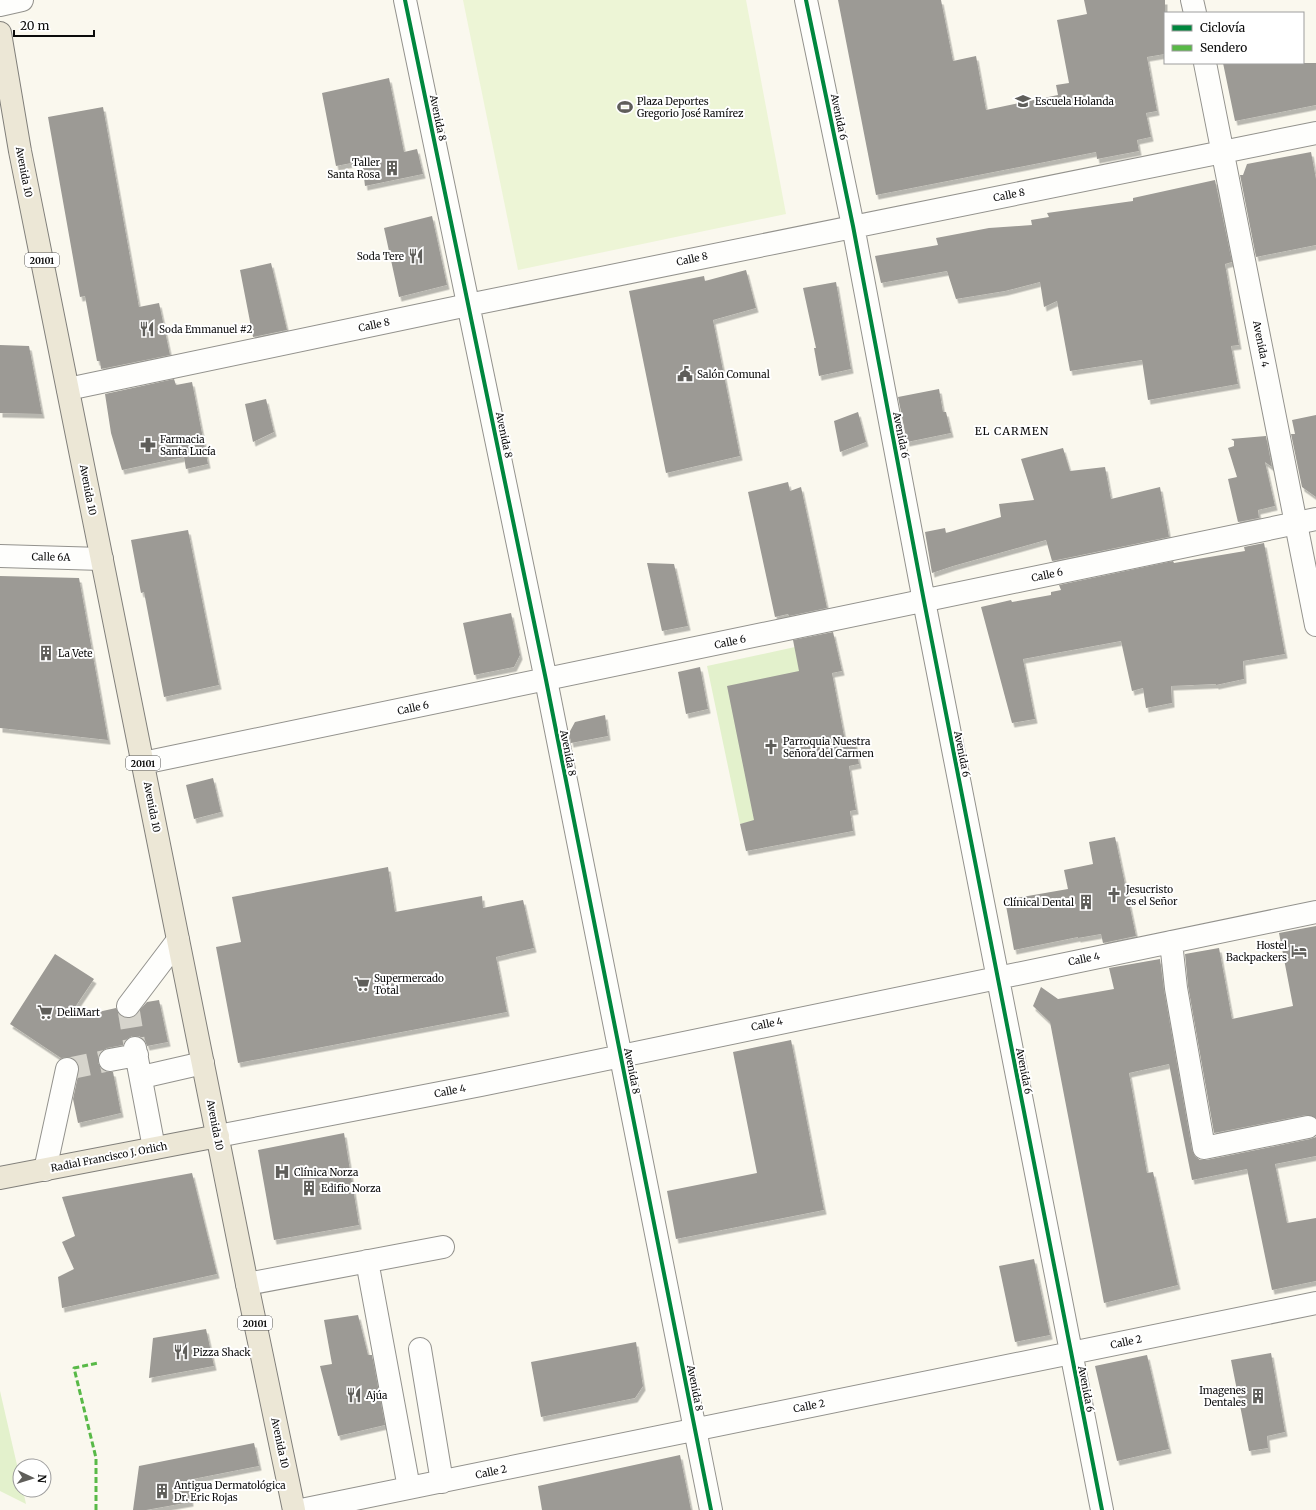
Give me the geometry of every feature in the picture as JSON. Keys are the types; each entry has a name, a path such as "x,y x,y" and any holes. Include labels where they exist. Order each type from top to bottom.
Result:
{"main road":[{"name":"Avenida 10","path":"0,33 16,131 247,1284 294,1510"},
{"path":"0,103 16,131"},
{"name":"Radial Francisco J. Orlich","path":"0,1178 218,1136"}],"street":[{"path":"0,5 22,0"},
{"name":"Avenida 8","path":"406,0 546,680 711,1510"},
{"name":"Avenida 6","path":"806,0 853,226 924,601 1102,1510"},
{"path":"1192,0 1195,12"},
{"name":"Avenida 4","path":"1205,64 1223,152 1306,521 1316,625"},
{"name":"Calle 8","path":"68,390 468,305 1316,133"},
{"name":"Calle 6","path":"143,763 1306,521"},
{"name":"Calle 6A","path":"0,556 102,558"},
{"name":"Calle 4","path":"218,1136 481,1085 1316,912"},
{"path":"128,1006 178,940"},
{"path":"1171,942 1176,988 1204,1148 1308,1127"},
{"path":"110,1060 136,1052 142,1077 154,1148"},
{"path":"142,1077 203,1063"},
{"path":"45,1170 68,1069"},
{"path":"247,1284 444,1247"},
{"path":"367,1261 409,1488"},
{"name":"Calle 2","path":"301,1510 1316,1303"},
{"path":"420,1350 442,1482"}],"green space":[{"name":"Plaza Deportes Gregorio José Ramírez","path":"463,0 746,0 786,214 518,270"},
{"path":"795,647 825,805 740,824 707,666"},
{"path":"0,1391 15,1458 12,1458 12,1497 0,1491"},
{"path":"14,1498 25,1498 26,1504"}],"building":[{"name":"Escuela Holanda","path":"838,0 941,0 953,61 976,56 986,110 1058,95 1056,85 1069,83 1057,20 1087,14 1084,0 1165,0 1164,54 1147,57 1157,111 1146,113 1151,137 1137,140 1139,151 1097,159 1096,152 876,195"},
{"path":"1316,63 1316,105 1235,121 1223,64"},
{"path":"389,78 404,152 417,149 423,174 365,186 362,161 336,166 322,93"},
{"path":"103,107 139,307 159,303 170,355 101,369 100,361 97,361 85,296 80,297 48,117"},
{"path":"1311,152 1316,179 1316,245 1256,257 1240,175 1243,175 1247,164"},
{"path":"1215,180 1232,262 1225,264 1239,345 1231,346 1238,384 1148,400 1142,360 1070,371 1057,301 1044,307 1040,282 1005,291 956,299 947,271 881,283 875,256 938,245 936,238 989,228 1032,225 1031,220 1049,217 1047,213 1133,201 1133,198"},
{"name":"Soda Tere","path":"432,216 447,285 399,297 384,228"},
{"path":"271,263 287,330 253,337 240,270"},
{"name":"Salón Comunal","path":"746,270 756,308 713,320 740,456 666,473 629,291 704,276 705,281"},
{"path":"836,282 851,369 819,376 814,348 816,348 803,288"},
{"path":"0,345 29,346 42,414 0,413"},
{"path":"174,379 176,385 192,382 208,464 186,469 184,457 122,470 111,433 105,394"},
{"path":"939,389 943,412 946,412 951,433 907,442 898,397"},
{"path":"266,399 274,432 253,442 245,404"},
{"path":"858,412 866,442 840,452 834,421"},
{"path":"1316,415 1316,497 1302,487 1291,434 1295,434 1292,420"},
{"path":"1266,436 1272,467 1265,462 1275,506 1258,510 1259,518 1238,522 1228,479 1237,477 1228,448 1234,446 1234,441 1231,439"},
{"path":"1063,448 1070,471 1105,467 1111,499 1160,487 1169,537 1052,561 1046,540 932,573 925,532 945,528 946,533 1001,517 999,504 1034,500 1021,459"},
{"path":"788,482 790,491 801,487 827,608 789,616 788,614 775,617 748,492"},
{"path":"188,530 219,685 164,697 144,592 141,593 131,540"},
{"path":"1264,543 1285,654 1243,661 1244,679 1216,685 1171,686 1172,703 1146,708 1143,688 1132,691 1121,641 1023,659 1035,719 1012,723 981,607 1011,600 1012,602 1051,595 1051,592 1061,590 1059,585 1173,561 1174,563 1245,551 1244,547"},
{"path":"647,563 674,564 688,626 662,631"},
{"name":"La Vete","path":"0,576 79,578 108,740 0,728"},
{"path":"511,613 520,655 514,667 474,675 463,623"},
{"path":"833,632 842,671 832,673 845,741 854,739 859,764 849,766 856,810 850,811 853,831 746,851 740,824 754,820 727,686 799,671 793,640"},
{"path":"700,667 708,709 686,714 678,672"},
{"path":"605,715 608,736 571,743 569,733 575,722"},
{"path":"213,778 221,812 194,819 186,785"},
{"path":"1115,837 1136,936 1103,943 1101,934 1078,937 1014,950 1005,900 1068,889 1064,870 1093,864 1089,842"},
{"name":"Supermercado Total","path":"388,867 395,912 482,896 483,908 523,900 534,948 496,957 507,1012 238,1063 216,947 241,942 232,897"},
{"path":"1316,926 1316,1118 1306,1115 1214,1133 1188,986 1185,954 1219,948 1232,1019 1293,1006 1279,933"},
{"path":"55,954 94,979 67,1019 116,1008 121,1016 132,1018 147,1002 159,1000 168,1042 147,1046 145,1040 139,1036 132,1036 127,1039 123,1045 107,1048 98,1056 98,1063 101,1068 106,1072 113,1072 121,1113 78,1123 73,1099 79,1071 79,1066 76,1060 69,1057 61,1058 10,1024"},
{"path":"1160,959 1192,1150 1195,1156 1200,1160 1206,1160 1316,1137 1316,1156 1275,1164 1287,1223 1316,1218 1316,1281 1272,1290 1247,1169 1192,1180 1169,1064 1129,1073 1147,1173 1153,1172 1178,1285 1104,1303 1050,1022 1033,1006 1041,987 1058,999 1114,989 1109,968"},
{"path":"791,1040 824,1210 676,1239 667,1191 757,1173 733,1052"},
{"name":"Edifio Norza","path":"344,1133 359,1225 274,1240 258,1150"},
{"path":"192,1173 217,1274 62,1308 58,1277 74,1269 62,1242 75,1236 62,1197"},
{"path":"1034,1259 1050,1335 1015,1342 999,1266"},
{"name":"Ajúa","path":"358,1315 368,1355 372,1355 385,1425 338,1436 320,1366 332,1364 324,1320"},
{"name":"Pizza Shack","path":"206,1329 214,1366 149,1378 153,1338"},
{"path":"636,1342 643,1386 635,1398 541,1417 531,1362"},
{"name":"Imagenes Dentales","path":"1271,1353 1285,1432 1267,1436 1268,1448 1249,1451 1231,1360"},
{"path":"1147,1355 1169,1449 1117,1461 1095,1366"},
{"path":"254,1443 259,1466 188,1480 191,1502 146,1510 133,1510 139,1466"},
{"path":"680,1455 691,1510 542,1510 538,1486"}],"tunnel":[{"path":"128,1006 135,1048"},
{"path":"67,1069 110,1060"}],"marked path":[{"path":"96,1510 96,1458 74,1368 98,1363"}],"cycle path":[{"path":"405,0 546,680 711,1510"},
{"path":"806,0 853,226 924,601 1102,1510"}],"place":[{"name":"Escuela Holanda","path":"1023,101"},
{"name":"Plaza Deportes Gregorio José Ramírez","path":"625,107"},
{"name":"Taller Santa Rosa","path":"392,168"},
{"name":"Soda Tere","path":"416,256"},
{"name":"Soda Emmanuel #2","path":"147,329"},
{"name":"Salón Comunal","path":"685,374"},
{"name":"Farmacia Santa Lucía","path":"148,445"},
{"name":"La Vete","path":"46,653"},
{"name":"Parroquia Nuestra Señora del Carmen","path":"771,747"},
{"name":"Jesucristo es el Señor","path":"1114,895"},
{"name":"Clínical Dental","path":"1086,902"},
{"name":"Hostel Backpackers","path":"1299,951"},
{"name":"Supermercado Total","path":"362,984"},
{"name":"DeliMart","path":"45,1012"},
{"name":"Clínica Norza","path":"282,1172"},
{"name":"Edifio Norza","path":"309,1188"},
{"name":"Pizza Shack","path":"181,1352"},
{"name":"Ajúa","path":"354,1395"},
{"name":"Imagenes Dentales","path":"1258,1396"},
{"name":"Antigua Dermatológica Dr. Eric Rojas","path":"162,1491"}],"district":[{"name":"EL CARMEN","path":"1012,431"}]}
